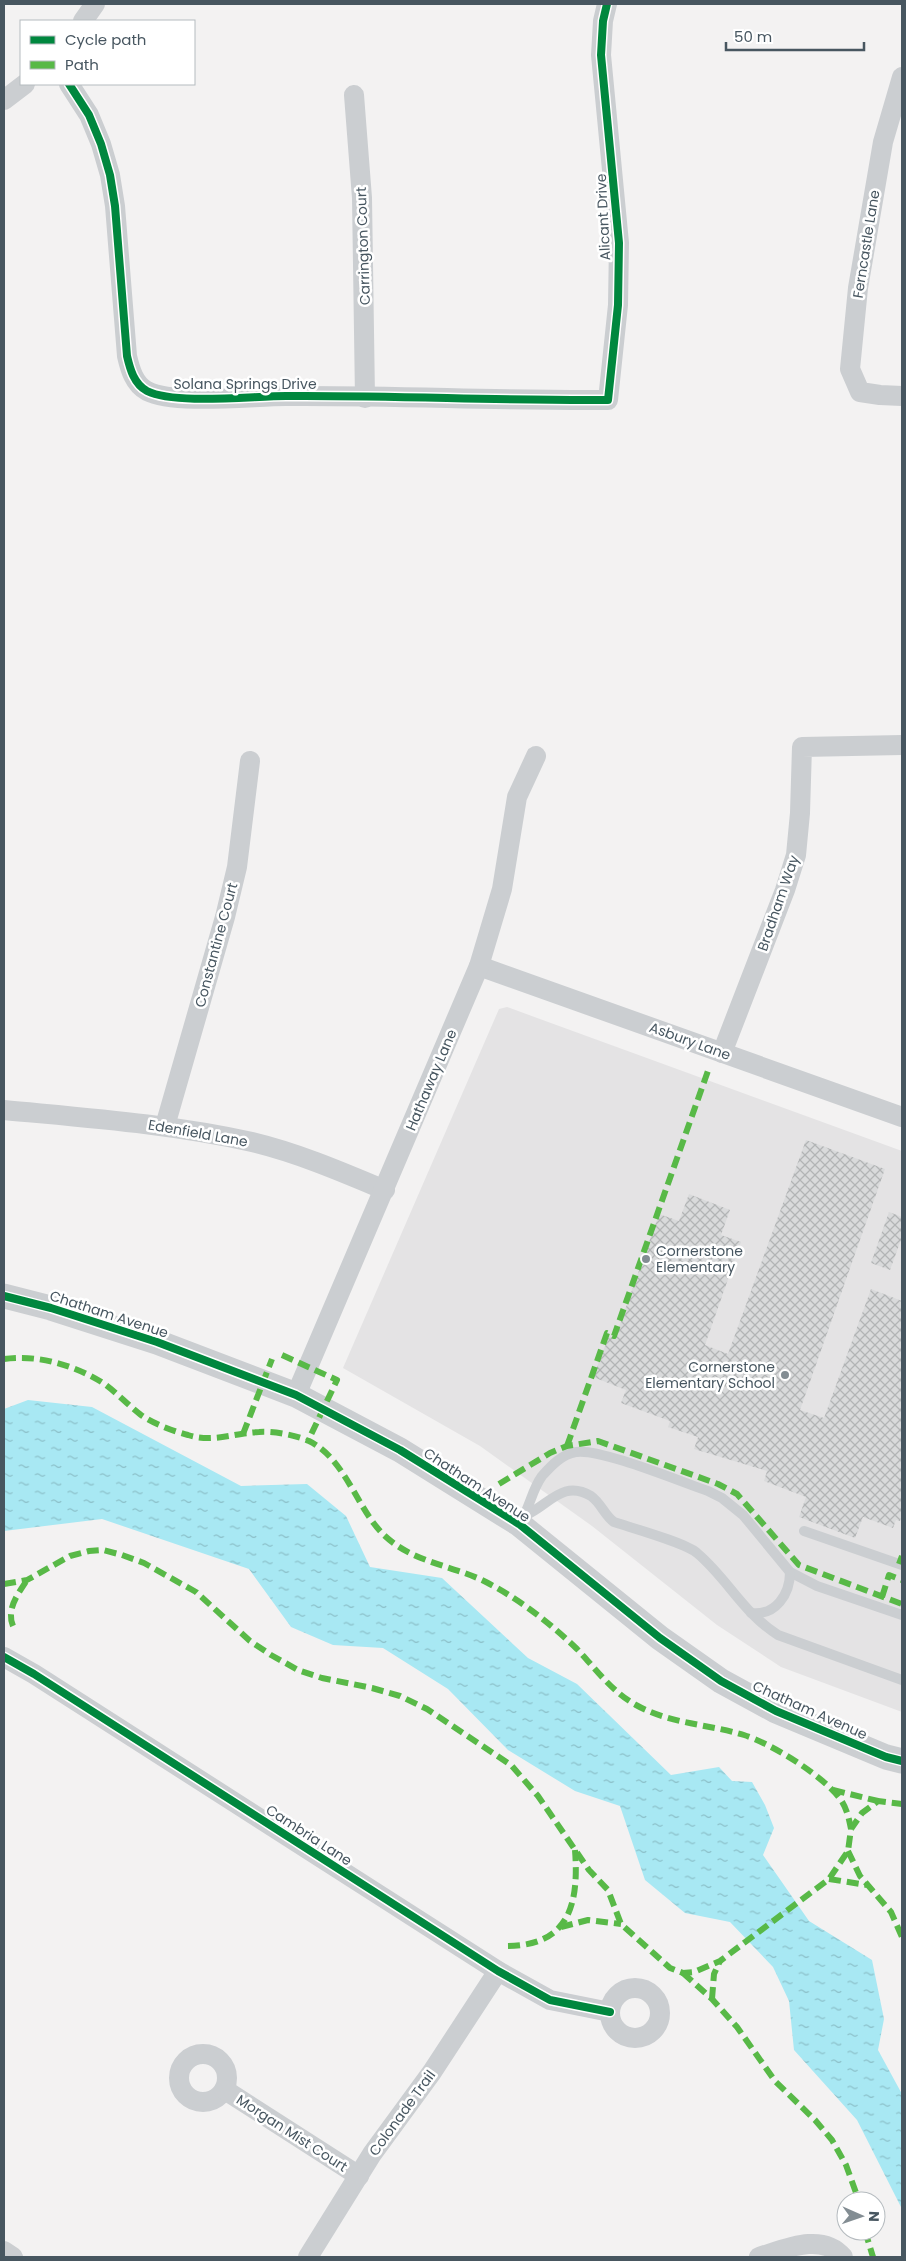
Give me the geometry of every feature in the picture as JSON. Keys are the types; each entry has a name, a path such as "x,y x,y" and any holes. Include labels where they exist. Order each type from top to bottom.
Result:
{"street":[{"path":"84,20 95,4"},
{"name":"Alicant Drive","path":"579,400 608,400 618,305 619,243 601,55 603,21 607,4"},
{"name":"Ferncastle Lane","path":"902,77 884,142 878,172 858,288 850,369 860,392 902,396"},
{"path":"4,100 24,85"},
{"name":"Solana Springs Drive","path":"70,85 89,116 101,144 110,175 115,206 127,356 132,376 145,390 163,397 579,400"},
{"name":"Carrington Court","path":"354,95 362,198 365,398"},
{"name":"Bradham Way","path":"722,1053 785,890 796,855 800,813 802,747 902,745"},
{"name":"Hathaway Lane","path":"296,1395 479,966 502,889 517,797 536,756"},
{"name":"Constantine Court","path":"166,1126 225,917 237,867 250,761"},
{"name":"Asbury Lane","path":"479,966 902,1117"},
{"name":"Edenfield Lane","path":"4,1110 166,1126 254,1143 327,1166 385,1190"},
{"name":"Chatham Avenue","path":"4,1296 51,1308 157,1342 296,1395 400,1450 522,1520 660,1638 721,1681 776,1711 886,1757 902,1761"},
{"name":"Cambria Lane","path":"4,1658 34,1674 498,1970 550,2000 610,2012"},
{"name":"Colonade Trail","path":"308,2257 359,2176 432,2072 498,1970"},
{"name":"Morgan Mist Court","path":"225,2090 359,2176"},
{"path":"759,2257 798,2246 813,2244 835,2252"},
{"path":"4,2251 13,2257"}],"lane":[{"path":"522,1520 533,1489 556,1461 574,1452 600,1454 708,1491 722,1498 743,1515 790,1572 817,1586 902,1615"},
{"path":"522,1520 557,1494 569,1490 591,1496 608,1518 614,1522 697,1552 764,1626 778,1634 902,1680"},
{"path":"804,1531 902,1565"},
{"path":"751,1613 760,1614 771,1610 780,1602 787,1592 790,1572"}],"shaded area":[{"name":"Cornerstone Elementary","path":"507,1007 902,1151 902,1712 781,1667 717,1625 592,1526 480,1446 343,1368 499,1009"}],"water":[{"path":"28,1400 92,1407 241,1486 307,1484 346,1516 370,1567 442,1578 528,1658 577,1684 671,1775 719,1767 732,1781 752,1782 765,1805 774,1828 763,1855 809,1921 872,1960 884,2019 878,2050 902,2094 902,2209 857,2120 794,2050 789,2001 773,1967 730,1922 685,1913 645,1880 620,1806 575,1791 508,1750 448,1689 383,1648 333,1645 291,1627 249,1569 102,1519 4,1531 4,1409"}],"building":[{"path":"806,1140 885,1169 800,1410 824,1418 871,1289 902,1301 902,1514 900,1521 896,1520 893,1528 863,1517 855,1538 799,1517 806,1497 764,1481 767,1471 694,1449 698,1437 668,1427 670,1421 621,1403 626,1390 593,1377 609,1336 615,1338 659,1214 679,1221 689,1194 730,1210 721,1235 741,1242 705,1345 728,1354"},
{"path":"889,1212 902,1217 902,1237 890,1270 871,1263"}],"marked path":[{"path":"567,1446 607,1333 614,1336 709,1068"},
{"path":"282,1355 337,1380 308,1441"},
{"path":"4,1359 30,1358 44,1360 83,1372 106,1385 146,1418 164,1427 188,1435 215,1438 271,1432 291,1435 309,1441 322,1449 333,1460 375,1525 396,1545 421,1558 486,1582 522,1604 567,1639 612,1687 636,1705 676,1720 744,1735 783,1753 810,1771 833,1791 841,1800 846,1810 851,1829"},
{"path":"243,1434 272,1359"},
{"path":"499,1484 550,1453 567,1446 598,1441 718,1484 737,1494 799,1565 902,1604"},
{"path":"4,1584 27,1580 70,1556 89,1551 103,1550 122,1555 144,1563 196,1592 250,1641 298,1670 322,1678 400,1696 427,1709 511,1765 538,1796 589,1870 608,1890 621,1924 670,1968 683,1973 694,1972 720,1961 829,1879 848,1851 851,1829 862,1813 878,1801 902,1804"},
{"path":"899,1564 902,1556"},
{"path":"882,1597 889,1575 902,1580"},
{"path":"13,1626 11,1620 12,1608 27,1580"},
{"path":"833,1790 878,1801"},
{"path":"508,1946 529,1944 545,1938 558,1929 566,1918 572,1903 575,1887 575,1850"},
{"path":"848,1851 860,1876 891,1912 902,1937"},
{"path":"829,1879 867,1885"},
{"path":"561,1927 588,1920 621,1924"},
{"path":"712,1999 714,1974 720,1961"},
{"path":"683,1973 712,1999 737,2027 775,2081 815,2120 832,2140 846,2165 855,2191"},
{"path":"868,2241 873,2257"}],"cycle path":[{"path":"70,85 89,115 101,144 110,175 115,206 127,356 131,371 136,380 147,391 176,398 194,399 326,396 608,400 618,305 619,243 601,55 603,21 607,4"},
{"path":"4,1296 51,1308 157,1342 296,1395 400,1450 519,1524 660,1638 721,1681 776,1711 886,1757 902,1761"},
{"path":"4,1657 34,1674 498,1971 550,2000 610,2012"}],"place":[{"name":"Cornerstone Elementary","path":"646,1259"},
{"name":"Cornerstone Elementary School","path":"785,1375"}]}
